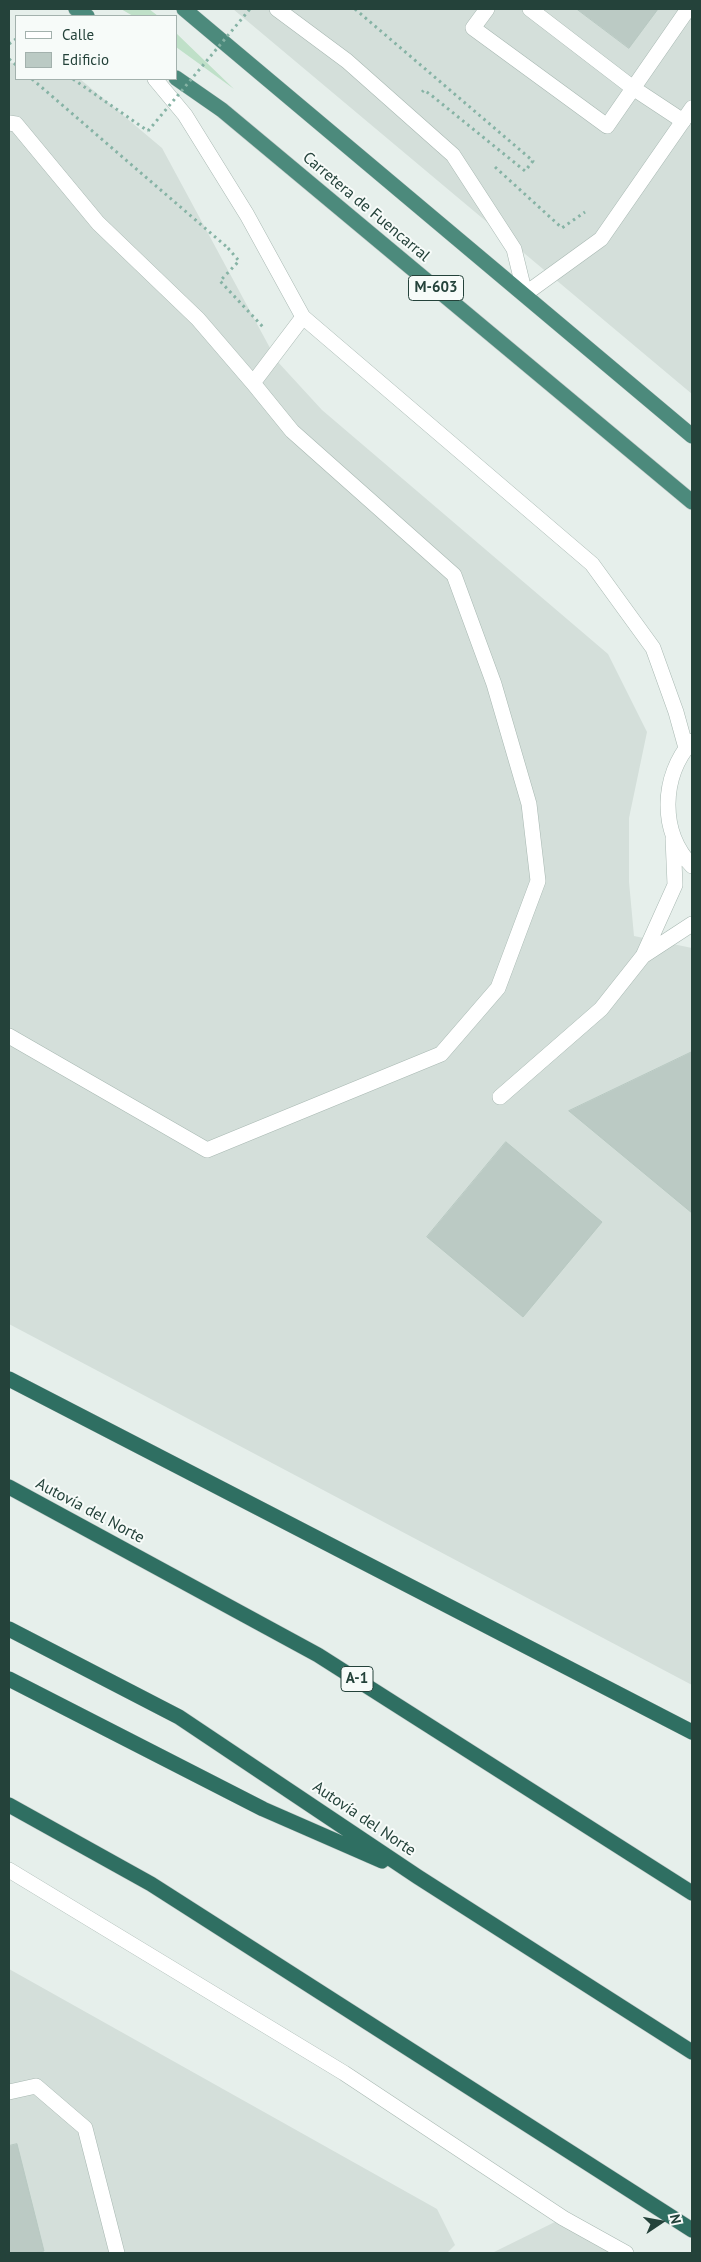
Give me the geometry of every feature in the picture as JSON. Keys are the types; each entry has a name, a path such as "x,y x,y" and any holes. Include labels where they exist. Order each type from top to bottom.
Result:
{"highway":[{"path":"184,9 692,436"},
{"name":"Carretera de Fuencarral","path":"178,79 222,110 692,502"},
{"path":"9,1379 692,1732"},
{"name":"Autovía del Norte","path":"9,1487 318,1655 692,1893"},
{"name":"Autovía del Norte","path":"9,1629 179,1717 418,1877 692,2052"},
{"path":"9,1679 263,1809 418,1877"},
{"path":"9,1805 151,1884 692,2230"}],"street":[{"path":"277,9 347,61 453,155 514,248 525,294 601,240 692,108"},
{"path":"487,9 473,28 606,126 688,9"},
{"path":"530,9 633,88 683,121"},
{"path":"156,80 184,115 236,198 303,317 592,564 653,648 689,744 669,785 667,810 673,838 675,885 643,956 601,1009 500,1097"},
{"path":"9,123 16,124 98,222 198,319 292,431 454,575 494,684 530,804 538,880 498,988 441,1054 207,1150 9,1036"},
{"path":"253,383 303,317"},
{"path":"673,838 692,866"},
{"path":"643,956 692,924"},
{"path":"9,1870 344,2073 563,2218 626,2253"},
{"path":"9,2092 36,2086 85,2128 117,2253"}],"path":[{"path":"74,80 148,131 250,9"},
{"path":"355,9 533,161 525,171 431,95"},
{"path":"33,80 228,248 239,261 220,281 282,347"},
{"path":"491,163 562,228 584,213 590,206"}],"shaded area":[{"path":"233,9 692,9 692,394"},
{"path":"9,62 15,64 15,80 81,80 162,148 277,361 322,410 608,654 647,732 629,818 629,882 634,936 692,948 692,1685 9,1324"},
{"path":"9,1969 437,2209 455,2245 447,2253 9,2253"},
{"path":"563,2218 626,2253 492,2253"}],"green space":[{"path":"121,9 149,9 157,15 131,15"},
{"path":"178,35 234,89 178,48"}],"building":[{"path":"577,9 658,9 629,48"},
{"path":"692,1052 692,1213 569,1111"},
{"path":"506,1142 602,1222 523,1317 427,1237"},
{"path":"17,2144 44,2251 35,2253 9,2253 9,2146"}]}
